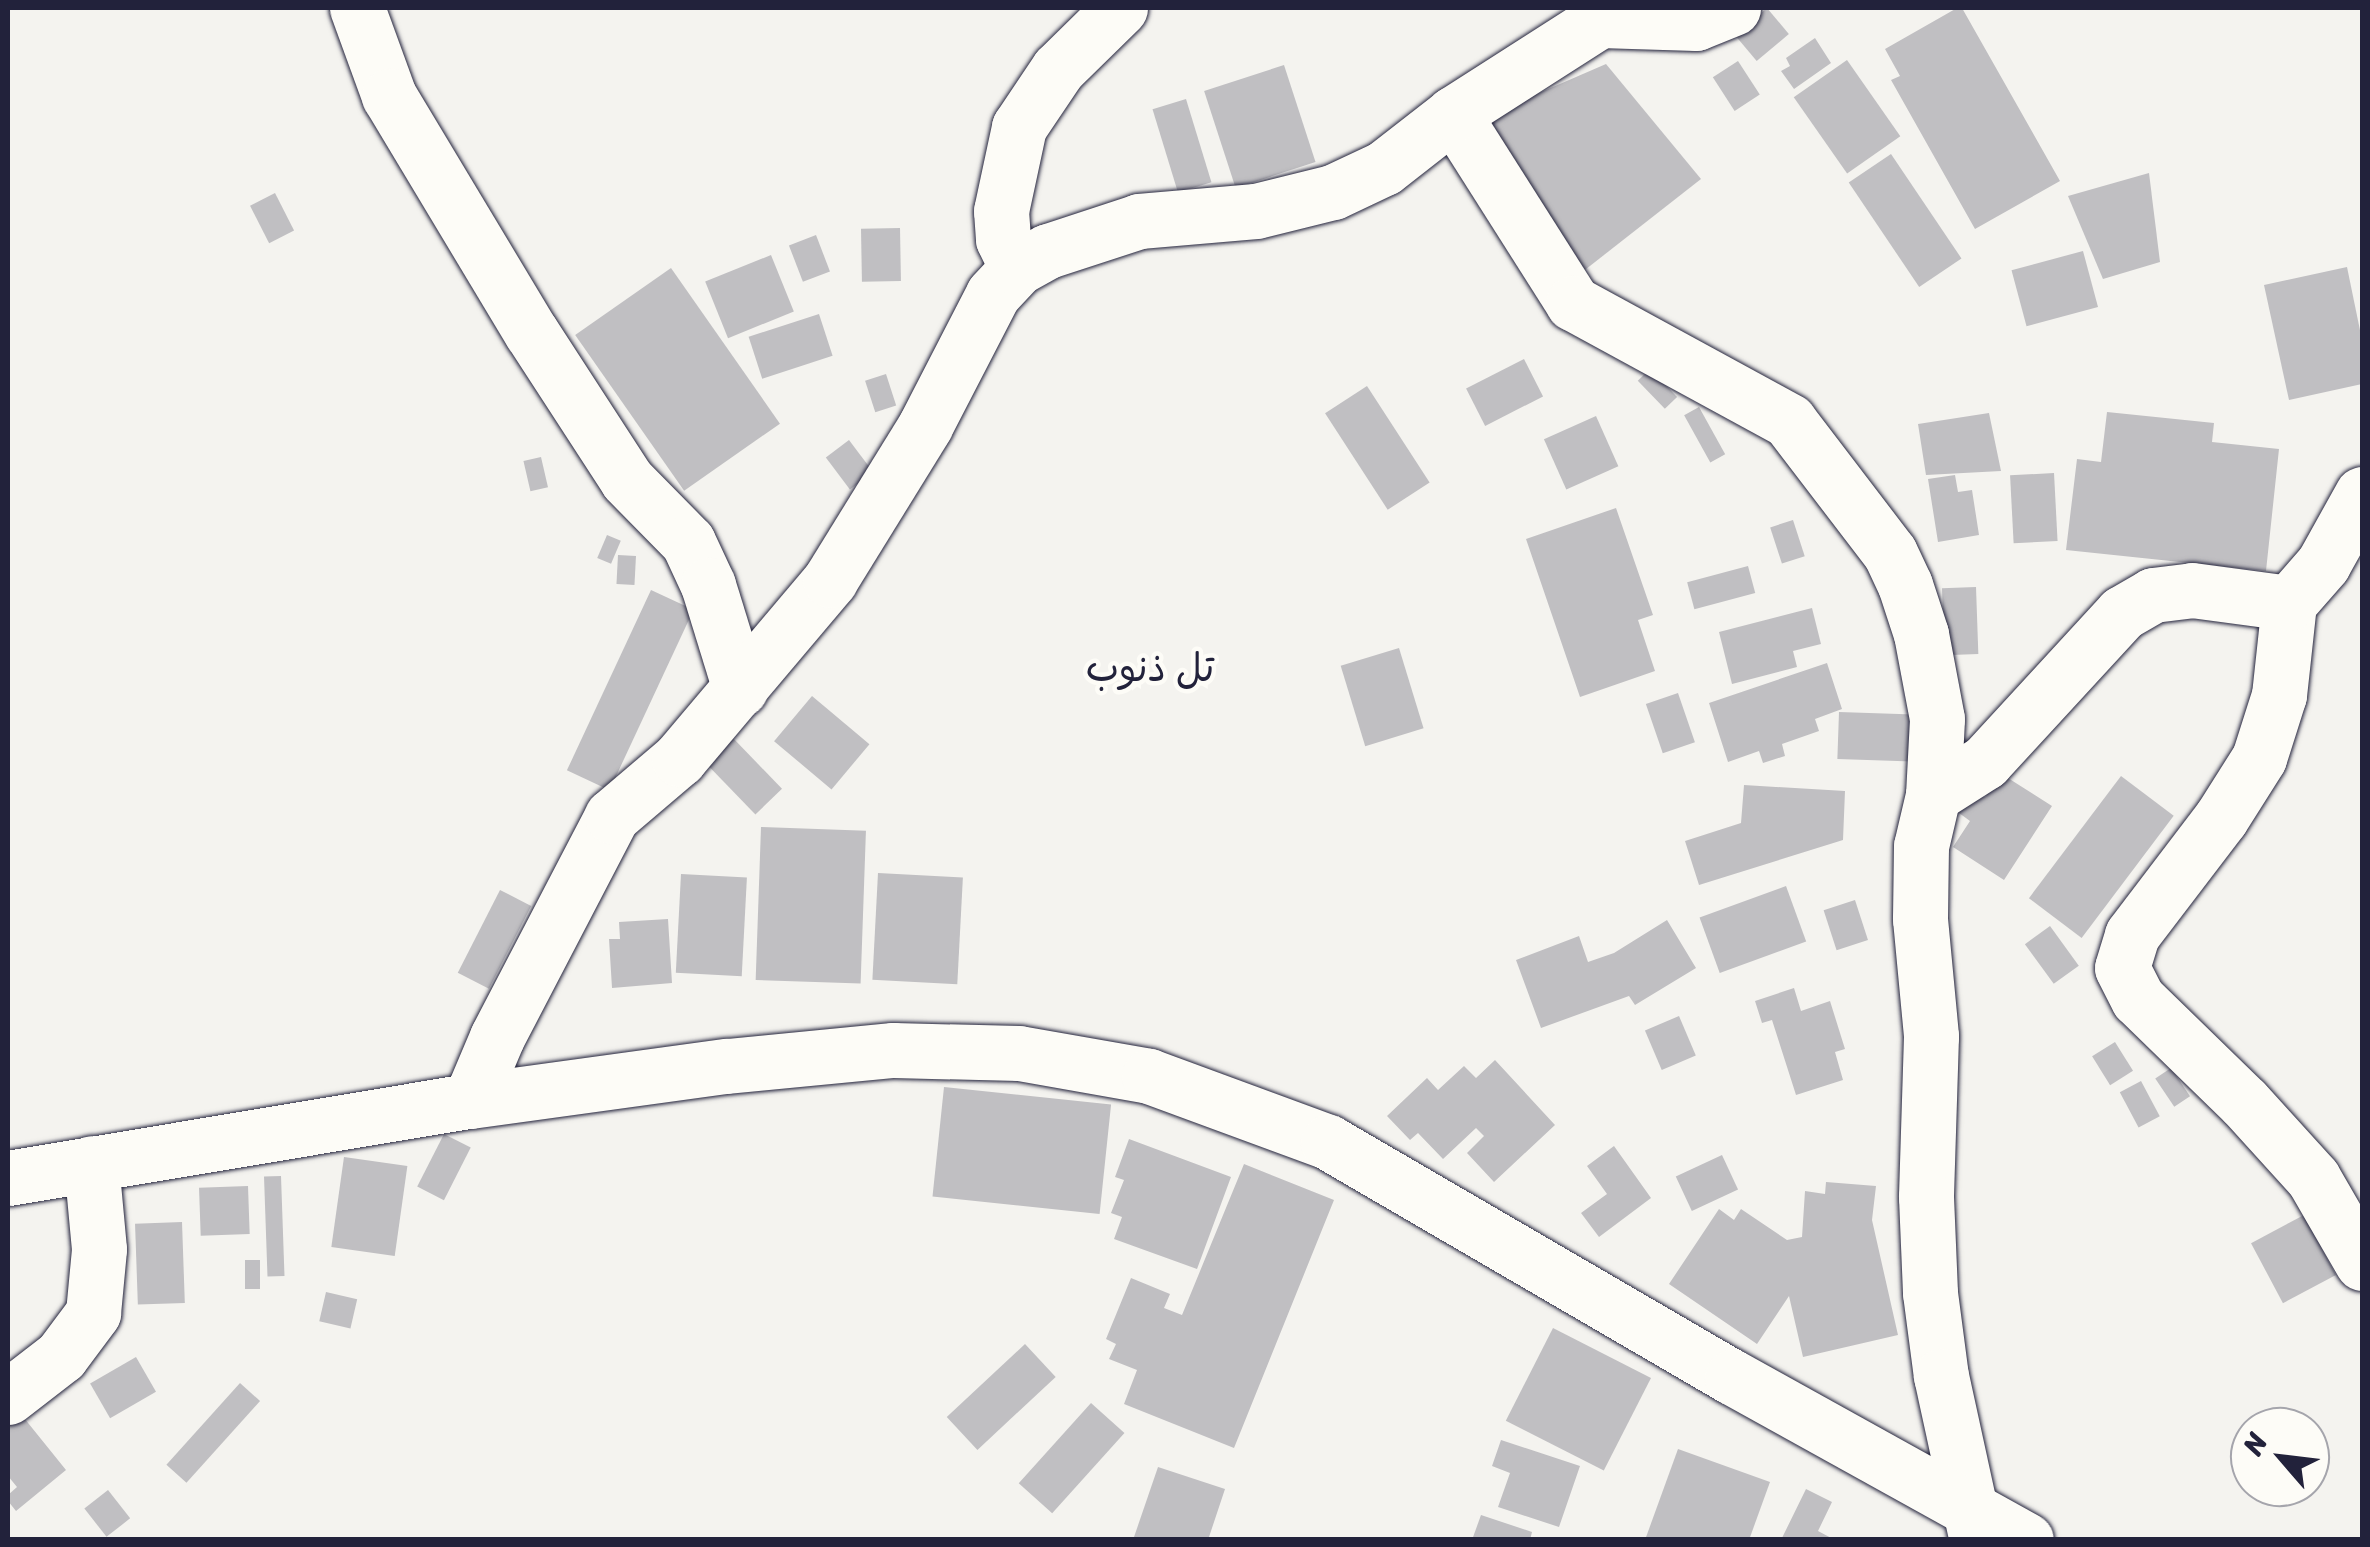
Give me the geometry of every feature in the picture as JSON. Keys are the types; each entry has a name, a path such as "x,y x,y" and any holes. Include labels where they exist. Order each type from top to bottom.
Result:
{"street":[{"path":"357,8 388,96 530,332 627,480 688,542 708,585 740,689"},
{"path":"1017,268 1003,239 1001,211 1020,127 1058,69 1120,8"},
{"path":"470,1102 496,1037 612,816 679,759 830,580 878,508 994,294 1017,268 1048,252 1139,222 1256,211 1333,192 1384,168 1452,114 1600,20 1696,24 1733,8"},
{"path":"1452,114 1574,303 1789,422 1890,553 1921,634 1934,702 1933,795 1921,846 1920,900 1931,1036 1926,1196 1930,1294 1941,1376 1974,1526"},
{"path":"2362,494 2324,564 2289,604 2279,695 2259,758 2222,818 2132,935 2122,968 2138,998 2244,1102 2312,1178 2362,1263"},
{"path":"1933,795 1994,753 2122,612 2154,595 2192,590 2289,604"},
{"path":"8,1178 470,1102 728,1066 893,1050 1019,1053 1150,1076 1328,1142 1974,1526 2026,1540"},
{"path":"8,1397 61,1356 93,1313 99,1249 91,1163"}],"building":[{"path":"1767,8 1789,34 1757,61 1735,35"},
{"path":"1962,8 2060,181 1975,229 1891,80 1900,76 1885,49"},
{"path":"1815,38 1831,63 1794,89 1781,71 1790,66 1786,58"},
{"path":"1847,60 1900,136 1847,173 1794,97"},
{"path":"1738,61 1760,95 1735,111 1713,77"},
{"path":"1606,64 1701,179 1581,273 1486,116"},
{"path":"1284,65 1316,162 1236,188 1204,91"},
{"path":"1186,99 1211,182 1178,192 1153,109"},
{"path":"1891,154 1961,258 1919,287 1849,183"},
{"path":"2149,173 2160,262 2103,279 2068,196"},
{"path":"275,193 294,230 269,243 250,206"},
{"path":"900,228 901,281 862,282 861,229"},
{"path":"816,235 830,271 803,282 789,245"},
{"path":"2083,251 2098,307 2027,326 2012,270"},
{"path":"771,255 794,312 728,338 705,282"},
{"path":"2347,267 2362,340 2362,384 2289,400 2264,285"},
{"path":"671,268 780,424 684,491 575,335"},
{"path":"819,314 833,356 762,379 749,337"},
{"path":"1524,359 1543,396 1485,426 1466,389"},
{"path":"1650,369 1677,397 1665,409 1638,381"},
{"path":"886,374 896,405 875,412 865,381"},
{"path":"1367,386 1430,482 1388,510 1325,413"},
{"path":"1699,407 1725,454 1710,462 1684,415"},
{"path":"2107,412 2214,423 2212,442 2279,449 2266,571 2066,550 2077,459 2101,462"},
{"path":"1989,413 2001,471 1926,475 1918,424"},
{"path":"1596,416 1618,466 1566,489 1544,439"},
{"path":"849,440 873,472 850,489 826,457"},
{"path":"541,457 548,487 530,491 523,461"},
{"path":"2054,473 2058,541 2014,543 2010,475"},
{"path":"1955,475 1958,492 1972,490 1979,535 1938,542 1928,479"},
{"path":"1616,508 1653,615 1638,620 1655,671 1580,697 1526,539"},
{"path":"1793,520 1805,556 1782,564 1770,527"},
{"path":"607,535 621,541 611,564 597,558"},
{"path":"618,555 636,556 634,585 616,584"},
{"path":"1748,566 1755,593 1694,609 1687,582"},
{"path":"1976,587 1978,654 1944,655 1942,588"},
{"path":"651,590 694,610 609,790 567,770"},
{"path":"1812,608 1821,644 1793,651 1797,667 1732,684 1719,632"},
{"path":"1399,648 1424,728 1365,746 1341,666"},
{"path":"1827,663 1842,709 1815,719 1819,731 1782,744 1785,756 1763,763 1759,751 1728,762 1709,703"},
{"path":"1678,693 1695,742 1663,753 1646,704"},
{"path":"812,696 869,744 832,789 774,741"},
{"path":"1839,712 1914,715 1912,762 1837,759"},
{"path":"732,737 782,789 755,814 705,763"},
{"path":"2000,773 2052,806 2004,880 1953,847 1970,821 1955,810 1969,787 1985,797"},
{"path":"2121,776 2174,816 2082,938 2029,898"},
{"path":"1744,785 1845,791 1843,840 1699,885 1685,841 1741,823"},
{"path":"761,827 866,831 861,984 756,980"},
{"path":"878,873 963,877 957,984 872,980"},
{"path":"681,874 747,877 742,976 676,973"},
{"path":"1786,886 1806,941 1720,973 1700,917"},
{"path":"500,890 531,906 489,989 458,973"},
{"path":"1855,900 1868,940 1837,950 1824,910"},
{"path":"668,919 672,983 612,988 609,939 620,939 619,922"},
{"path":"1667,920 1696,968 1635,1005 1629,996 1541,1028 1516,960 1579,936 1588,962 1614,953"},
{"path":"2050,926 2079,966 2054,984 2025,944"},
{"path":"1794,988 1801,1011 1830,1001 1845,1049 1835,1052 1843,1080 1796,1095 1772,1020 1762,1023 1755,1001"},
{"path":"1679,1016 1696,1056 1662,1070 1645,1030"},
{"path":"2115,1042 2133,1071 2110,1085 2092,1056"},
{"path":"1495,1060 1555,1125 1494,1182 1467,1153 1484,1136 1476,1128 1443,1159 1418,1133 1410,1140 1387,1116 1427,1078 1438,1090 1464,1066 1476,1078"},
{"path":"2171,1068 2190,1096 2174,1107 2155,1079"},
{"path":"2141,1081 2160,1116 2139,1128 2120,1092"},
{"path":"944,1087 1111,1105 1100,1214 933,1196"},
{"path":"444,1134 471,1148 444,1200 417,1187"},
{"path":"1129,1139 1231,1177 1197,1269 1114,1239 1122,1217 1111,1213 1124,1180 1115,1177"},
{"path":"1614,1146 1651,1198 1599,1237 1581,1213 1607,1194 1587,1166"},
{"path":"1722,1155 1738,1189 1692,1211 1676,1177"},
{"path":"344,1157 407,1166 395,1256 331,1247"},
{"path":"1244,1164 1334,1200 1234,1448 1124,1404 1137,1370 1109,1359 1116,1344 1106,1339 1131,1278 1170,1294 1164,1308 1182,1315"},
{"path":"281,1176 284,1276 268,1277 264,1177"},
{"path":"1826,1182 1876,1186 1872,1220 1898,1335 1803,1357 1789,1296 1757,1344 1669,1284 1719,1209 1734,1220 1741,1209 1787,1240 1802,1237 1805,1191 1825,1194"},
{"path":"248,1186 250,1234 201,1236 199,1188"},
{"path":"2304,1215 2336,1275 2283,1303 2251,1243"},
{"path":"182,1222 185,1303 138,1305 135,1224"},
{"path":"245,1260 260,1260 260,1289 245,1289"},
{"path":"326,1292 357,1299 350,1328 319,1321"},
{"path":"1553,1328 1651,1378 1604,1471 1506,1421"},
{"path":"1025,1344 1056,1377 977,1450 947,1417"},
{"path":"136,1357 156,1392 110,1418 90,1384"},
{"path":"240,1383 260,1401 186,1483 166,1465"},
{"path":"1091,1403 1124,1433 1052,1513 1019,1483"},
{"path":"16,1408 66,1470 16,1511 8,1501 8,1495 17,1487 8,1476 8,1415"},
{"path":"1501,1440 1580,1466 1559,1527 1498,1507 1510,1473 1492,1466"},
{"path":"1678,1449 1770,1482 1749,1540 1645,1540"},
{"path":"1158,1467 1225,1489 1208,1540 1133,1540"},
{"path":"1806,1489 1832,1502 1818,1531 1835,1540 1781,1540"},
{"path":"108,1490 130,1518 107,1537 84,1508"},
{"path":"1481,1515 1532,1532 1530,1540 1472,1540"}],"district":[{"name":"تل ذنوب","path":"1150,669"}]}
